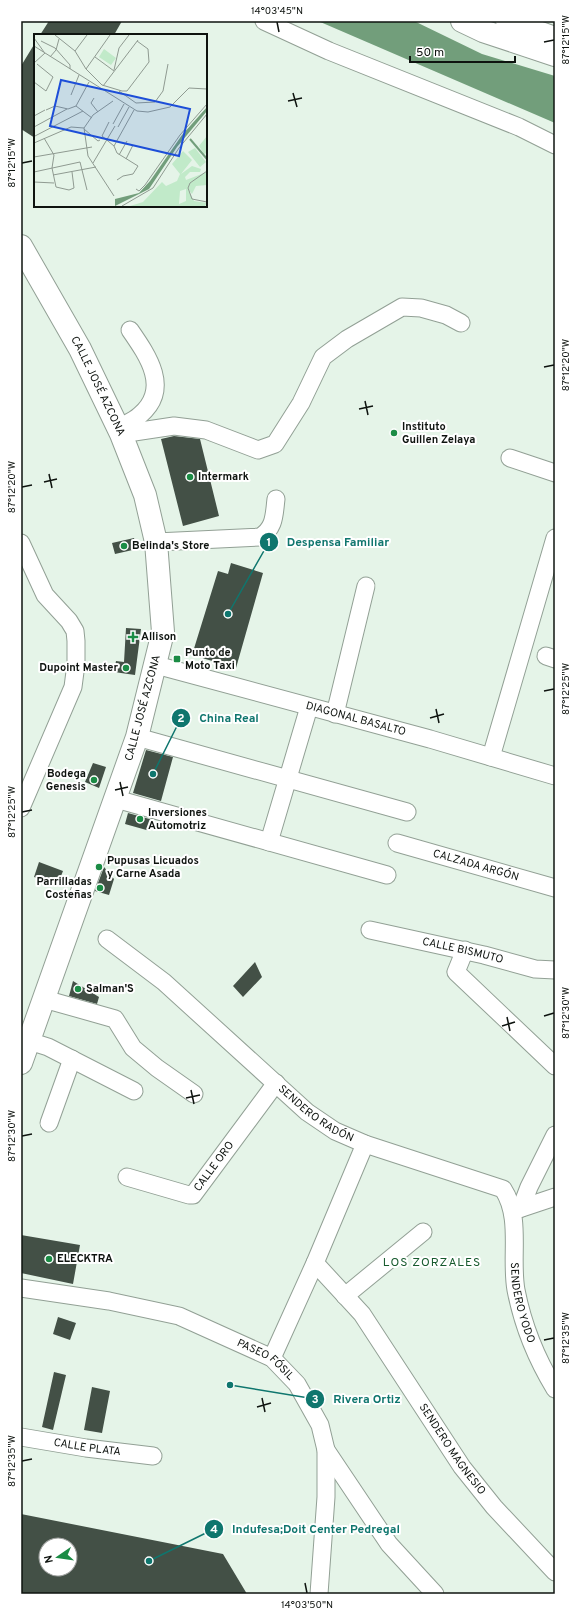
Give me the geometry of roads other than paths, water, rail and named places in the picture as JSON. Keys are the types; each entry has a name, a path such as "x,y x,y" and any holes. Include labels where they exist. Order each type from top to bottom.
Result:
{"main road":[{"path":"462,21 483,31 555,55"},
{"path":"507,21 555,38"},
{"name":"CALLE JOSÉ AZCONA","path":"21,246 80,349 120,431 145,495 156,542 163,632 137,737 21,1063"}],"street":[{"path":"264,21 329,51 518,127 555,145"},
{"path":"120,431 174,426 206,430 258,450 275,444 301,403 322,357 347,339 402,307 421,308 446,315 460,323"},
{"path":"120,431 140,415 151,402 155,391 155,382 149,359 130,330"},
{"path":"510,458 555,473"},
{"path":"156,542 260,537 268,532 273,520 276,499"},
{"path":"491,757 555,538"},
{"path":"21,543 45,595 69,621 75,631 76,641 76,664 72,687 21,808"},
{"path":"335,714 366,586"},
{"name":"DIAGONAL BASALTO","path":"156,665 309,706 555,776"},
{"path":"269,842 309,706"},
{"path":"137,737 407,812"},
{"path":"116,799 387,875"},
{"name":"CALZADA ARGÓN","path":"397,843 555,888"},
{"name":"CALLE BISMUTO","path":"370,930 465,950 535,969 555,970"},
{"name":"SENDERO RADÓN","path":"107,939 164,982 307,1112 335,1131 365,1144 503,1189 516,1210"},
{"path":"465,950 456,972 555,1066"},
{"path":"44,999 115,1019 133,1048 157,1068 194,1094"},
{"path":"29,1041 48,1046 134,1091"},
{"path":"49,1123 72,1059"},
{"name":"CALLE ORO","path":"128,1177 193,1195 276,1083"},
{"path":"516,1210 555,1136"},
{"path":"272,1358 315,1263 365,1144"},
{"path":"516,1210 555,1197"},
{"name":"SENDERO YODO","path":"516,1210 516,1289 526,1330 534,1351 540,1365 555,1389"},
{"path":"345,1296 423,1232"},
{"name":"SENDERO MAGNESIO","path":"315,1263 362,1314 462,1466 494,1507 555,1572"},
{"name":"PASEO FÓSIL","path":"21,1288 109,1301 178,1316 272,1358 296,1384 320,1425 326,1450 326,1497 319,1594"},
{"name":"CALLE PLATA","path":"21,1437 86,1448 153,1456"},
{"path":"326,1450 389,1544 435,1594"}],"place":[{"name":"Instituto Guillen Zelaya","path":"394,433"},
{"name":"Intermark","path":"190,477"},
{"name":"Belinda's Store","path":"124,546"},
{"name":"Despensa Familiar","path":"228,614"},
{"name":"Allison","path":"133,637"},
{"name":"Punto de Moto Taxi","path":"177,659"},
{"name":"Dupoint Master","path":"126,668"},
{"name":"China Real","path":"153,774"},
{"name":"Bodega Genesis","path":"94,780"},
{"name":"Inversiones Automotriz","path":"140,819"},
{"name":"Pupusas Licuados y Carne Asada","path":"99,867"},
{"name":"Parrilladas Costeñas","path":"100,888"},
{"name":"Salman'S","path":"78,989"},
{"name":"ELECKTRA","path":"49,1259"},
{"name":"Rivera Ortiz","path":"230,1385"},
{"name":"Indufesa;Doit Center Pedregal","path":"149,1561"}],"district":[{"name":"LOS ZORZALES","path":"432,1263"}]}
